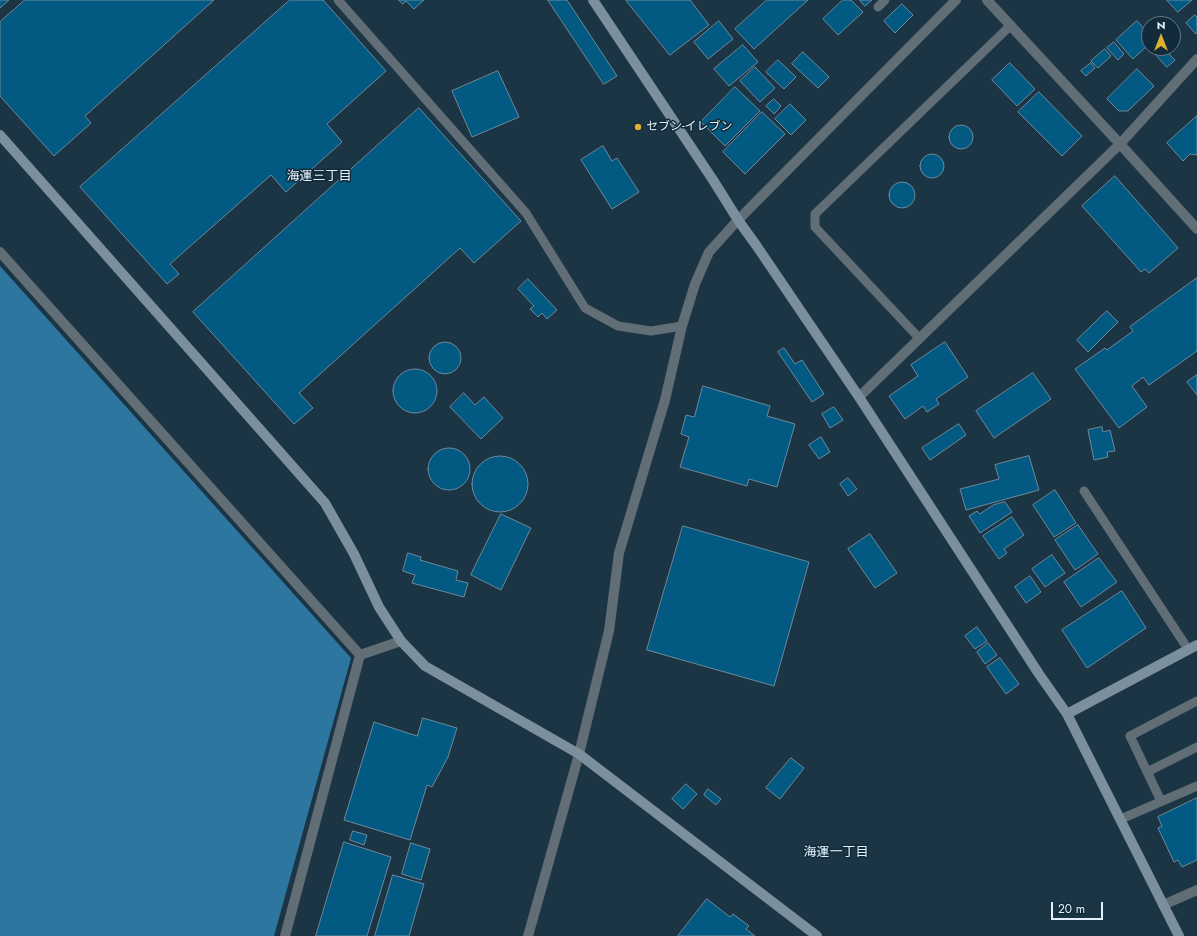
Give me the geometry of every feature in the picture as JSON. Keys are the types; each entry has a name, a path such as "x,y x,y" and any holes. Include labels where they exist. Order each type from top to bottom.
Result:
{"street":[{"path":"594,0 738,220 859,398 1067,714 1179,936"},
{"path":"528,936 579,754 609,631 619,553 665,400 682,326 695,284 709,252 738,220 956,0"},
{"path":"987,0 1197,229"},
{"path":"859,398 1120,144 1197,59"},
{"path":"0,135 325,503 354,554 379,607 401,641 425,666 579,754 817,936"},
{"path":"0,252 360,655"},
{"path":"360,655 401,641"},
{"path":"1067,714 1192,647"},
{"path":"284,936 360,655"},
{"path":"1164,905 1197,890"}],"lane":[{"path":"338,0 526,213 585,308 618,326 651,331 682,326"},
{"path":"920,338 815,227 815,214 1011,26"},
{"path":"1084,491 1192,647"},
{"path":"1161,801 1130,736 1197,701"},
{"path":"1147,772 1197,747"},
{"path":"1121,819 1197,786"}],"water":[{"path":"0,266 351,658 274,936 0,936"}],"building":[{"path":"0,0 9,0 0,8"},
{"path":"25,0 214,0 85,116 91,123 54,156 0,96 0,22"},
{"path":"290,0 323,0 386,71 327,124 342,142 286,192 271,175 170,264 179,274 167,284 80,187"},
{"path":"399,0 424,0 414,9 406,1 403,4"},
{"path":"548,0 567,0 617,76 604,84"},
{"path":"626,0 690,0 709,25 670,55"},
{"path":"767,0 808,0 754,49 735,29"},
{"path":"843,0 851,0 863,12 838,35 823,19"},
{"path":"860,0 872,0 865,6"},
{"path":"1167,0 1192,0 1178,12"},
{"path":"902,4 913,15 895,33 884,21"},
{"path":"1195,15 1197,17 1196,34 1186,23"},
{"path":"719,21 733,39 708,59 694,42"},
{"path":"1137,21 1141,25 1141,52 1133,59 1116,40"},
{"path":"1114,42 1124,54 1118,60 1107,48"},
{"path":"743,45 758,62 729,86 714,69"},
{"path":"1105,49 1111,56 1098,68 1091,61"},
{"path":"803,52 829,77 818,88 792,64"},
{"path":"1157,56 1171,56 1175,60 1167,67"},
{"path":"778,60 796,77 784,89 766,72"},
{"path":"1010,63 1035,89 1017,106 992,80"},
{"path":"1091,63 1095,68 1086,76 1081,71"},
{"path":"755,67 775,88 760,102 740,81"},
{"path":"1137,69 1154,86 1128,111 1119,111 1107,99"},
{"path":"498,71 519,117 472,137 452,91"},
{"path":"735,87 760,111 725,146 701,122"},
{"path":"1039,92 1082,136 1062,156 1018,112"},
{"path":"774,99 781,106 774,114 766,106"},
{"path":"790,104 806,120 791,135 775,119"},
{"path":"419,108 521,221 474,263 460,248 299,393 313,408 294,424 193,312"},
{"path":"762,112 785,134 745,174 723,152"},
{"path":"1197,116 1197,155 1190,154 1183,161 1167,143"},
{"path":"961,125 966,126 972,132 972,142 966,148 961,149 956,148 950,142 949,137 950,132 956,126"},
{"path":"603,146 612,161 617,158 639,192 612,209 581,160"},
{"path":"932,154 941,157 944,166 941,175 932,178 923,175 920,166 923,157"},
{"path":"1115,176 1178,248 1149,273 1145,269 1141,272 1082,206"},
{"path":"902,182 911,186 915,195 911,204 902,208 893,204 889,195 893,186"},
{"path":"1197,278 1197,351 1149,385 1143,377 1132,386 1147,407 1119,428 1075,369 1105,348 1107,350 1133,331 1130,327"},
{"path":"528,279 557,310 547,319 542,313 538,317 530,309 534,306 518,289"},
{"path":"1107,311 1118,322 1088,352 1077,340"},
{"path":"442,342 448,342 457,346 461,358 457,370 448,374 442,374 433,370 429,361 429,355 433,346"},
{"path":"945,342 968,377 936,399 939,404 927,412 923,406 905,419 889,396 918,376 911,365"},
{"path":"784,348 795,364 802,360 824,394 812,402 778,352"},
{"path":"411,369 419,369 431,375 437,387 437,395 431,407 419,413 411,413 399,407 393,395 393,387 399,375"},
{"path":"1033,373 1051,399 994,438 976,411"},
{"path":"1197,375 1197,395 1187,382"},
{"path":"703,386 770,406 767,416 795,424 777,487 749,479 747,486 680,467 689,437 681,434 686,415 694,417"},
{"path":"464,393 475,405 484,397 503,418 481,439 450,407"},
{"path":"834,407 843,420 830,428 822,414"},
{"path":"959,424 966,435 930,460 922,448"},
{"path":"1102,427 1103,432 1110,430 1115,451 1107,452 1108,457 1094,460 1088,430"},
{"path":"821,437 830,452 819,459 809,445"},
{"path":"449,448 464,454 470,469 464,484 449,490 434,484 428,469 434,454"},
{"path":"500,456 515,461 523,469 528,484 523,499 515,507 500,512 485,507 477,499 472,484 477,469 485,461"},
{"path":"1029,456 1039,490 966,510 960,489 999,479 995,465"},
{"path":"848,478 857,489 848,496 840,484"},
{"path":"1055,490 1076,523 1054,537 1033,505"},
{"path":"1005,502 1012,512 980,533 969,516 977,511 980,514 993,505"},
{"path":"501,514 531,528 501,590 471,575"},
{"path":"1012,517 1024,535 1004,549 1007,553 999,559 983,536"},
{"path":"1078,525 1098,554 1075,570 1055,540"},
{"path":"683,526 809,562 774,686 647,650"},
{"path":"870,534 897,573 875,588 848,549"},
{"path":"408,553 421,557 420,560 458,571 456,580 468,583 464,597 412,583 415,575 403,571"},
{"path":"1052,555 1065,573 1045,587 1032,569"},
{"path":"1099,558 1117,582 1081,607 1064,582"},
{"path":"1030,576 1041,592 1026,603 1015,587"},
{"path":"1122,591 1146,628 1087,668 1062,630"},
{"path":"977,627 987,641 975,649 965,636"},
{"path":"988,643 997,655 985,664 977,652"},
{"path":"1000,658 1019,684 1006,694 987,667"},
{"path":"423,718 457,728 448,757 432,787 427,785 410,840 344,820 374,722 417,736"},
{"path":"791,758 804,768 780,799 766,788"},
{"path":"686,784 697,794 683,809 672,799"},
{"path":"708,789 721,799 716,805 704,795"},
{"path":"1197,798 1197,860 1182,867 1178,860 1174,862 1158,828 1162,826 1158,817"},
{"path":"353,831 367,835 364,845 350,840"},
{"path":"344,842 391,857 367,936 316,936"},
{"path":"411,843 430,849 421,880 402,874"},
{"path":"393,875 424,884 409,936 375,936"},
{"path":"707,899 730,917 733,914 749,926 746,929 755,936 678,936"}],"place":[{"name":"セブン-イレブン","path":"638,127"}],"district":[{"name":"海運三丁目","path":"319,177"},
{"name":"海運一丁目","path":"836,853"}]}
